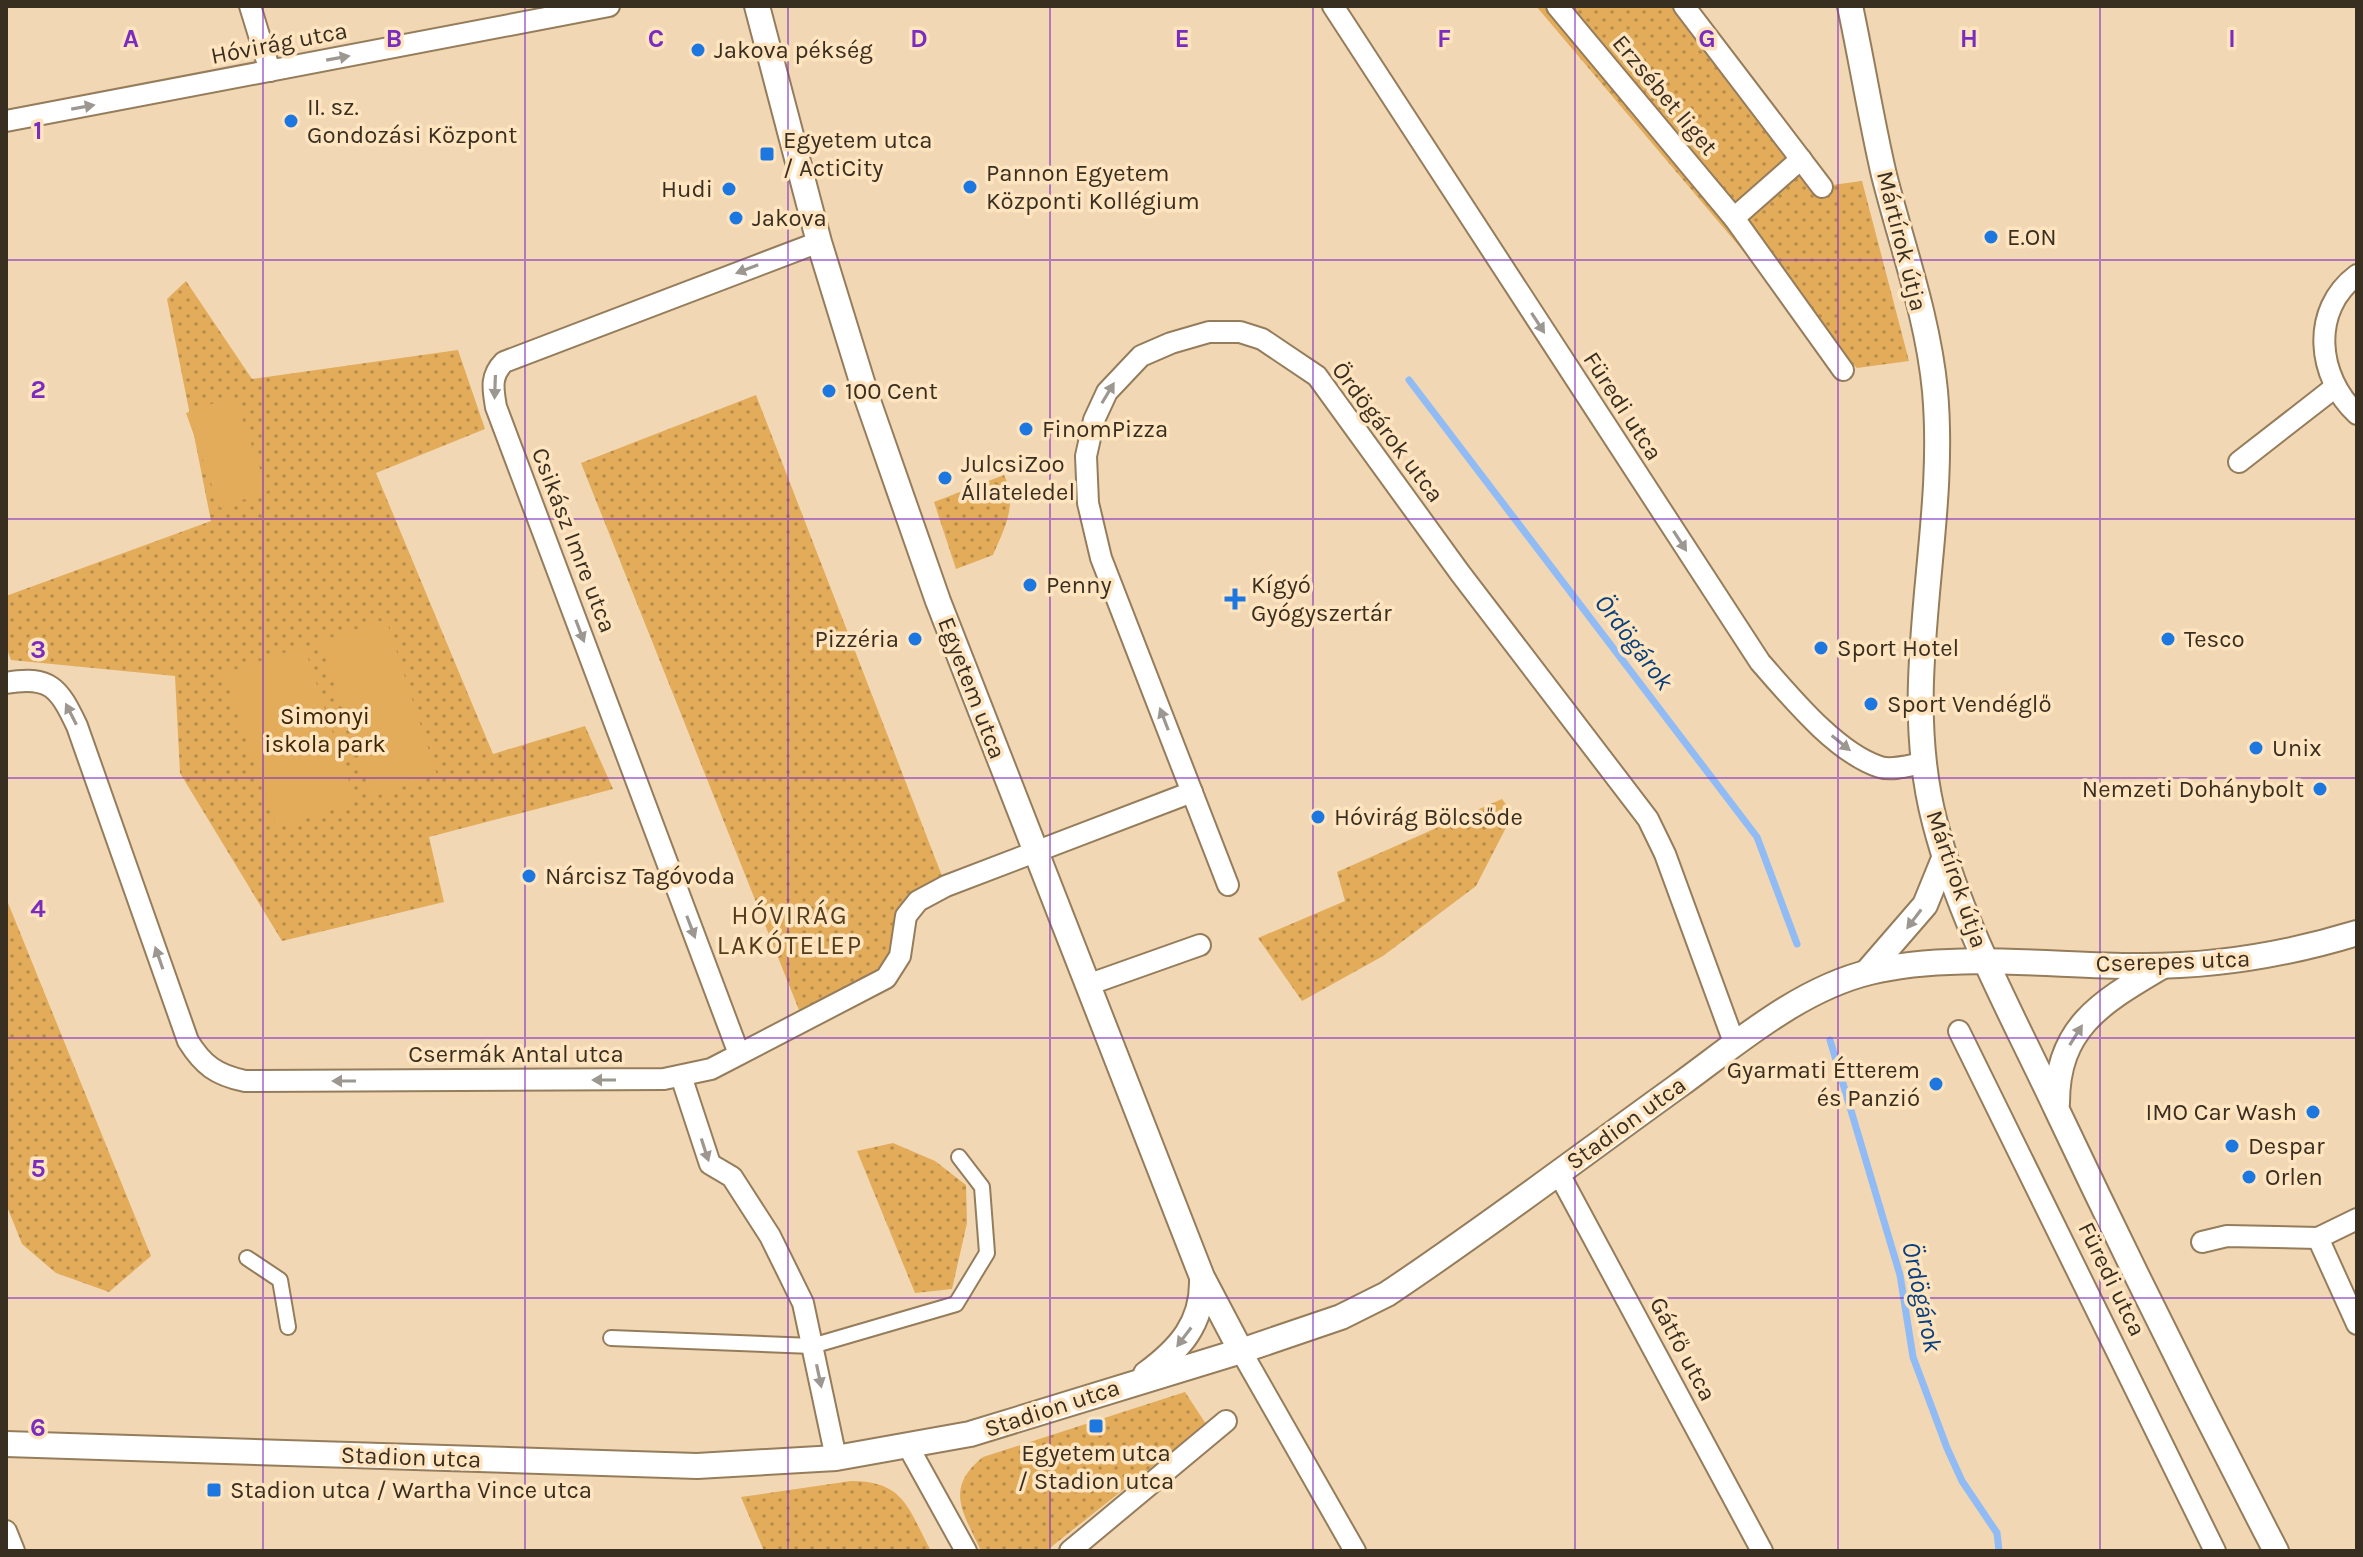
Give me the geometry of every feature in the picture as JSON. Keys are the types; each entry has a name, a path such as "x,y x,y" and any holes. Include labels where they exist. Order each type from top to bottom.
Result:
{"street":[{"path":"250,6 270,71"},
{"name":"Hóvirág utca","path":"6,121 609,6"},
{"name":"Egyetem utca","path":"757,6 819,242 867,398 938,601 1202,1277 1241,1351"},
{"name":"Füredi utca","path":"1333,6 1760,662 1802,709 1849,750 1882,768 1923,763"},
{"name":"Erzsébet liget","path":"1557,6 1734,218 1843,370"},
{"path":"1684,6 1822,187"},
{"name":"Mártírok útja","path":"1850,6 1884,174 1922,317 1935,392 1936,462 1918,688 1923,763 1945,856 1986,963 2135,1278 2276,1551"},
{"path":"1734,218 1801,159"},
{"name":"Csikász Imre utca","path":"739,1054 501,421 492,385 497,369 504,362 819,242"},
{"path":"2357,275 2336,297 2323,341 2325,364 2334,388 2357,414"},
{"name":"Ördögárok utca","path":"1228,885 1101,558 1088,503 1086,456 1094,420 1107,392 1141,356 1209,332 1240,332 1262,339 1317,376 1460,573 1648,819 1665,854 1735,1045"},
{"path":"2239,462 2334,388"},
{"name":"Csermák Antal utca","path":"6,683 33,678 62,695 77,726 188,1041 203,1065 225,1077 245,1081 664,1079 711,1069 886,978 900,956 906,916 918,901 946,886 1192,792"},
{"path":"1867,972 1925,905 1945,856"},
{"name":"Cserepes utca","path":"1986,963 2163,966 2267,957 2357,933"},
{"path":"1090,984 1200,945"},
{"name":"Stadion utca","path":"6,1444 697,1466 836,1458 909,1448 970,1434 1341,1317 1387,1294 1791,1007 1867,972 1896,967 1986,963"},
{"path":"2057,1108 2057,1072 2073,1037 2089,1014 2163,966"},
{"name":"Füredi utca","path":"1959,1031 2215,1551"},
{"path":"681,1076 710,1164 732,1177 770,1236 803,1303 836,1458"},
{"path":"611,1338 812,1346 956,1304 987,1253 982,1187 959,1157"},
{"name":"Gátfő utca","path":"1558,1172 1762,1551"},
{"path":"2202,1242 2227,1236 2318,1238 2357,1219"},
{"path":"2318,1238 2357,1324"},
{"path":"247,1258 280,1280 288,1327"},
{"path":"1136,1380 1186,1337 1200,1309 1202,1277"},
{"path":"1241,1351 1355,1551"},
{"path":"1070,1551 1226,1421"},
{"path":"909,1448 966,1551"},
{"path":"6,1531 14,1551"}],"green space":[{"path":"1536,6 1695,6 1832,185 1862,181 1909,361 1857,368 1777,291"},
{"name":"Simonyi iskola park","path":"186,281 252,379 458,350 485,429 376,473 493,754 585,726 613,789 429,837 444,902 282,941 180,773 175,676 11,660 6,647 6,596 211,521 167,299"},
{"path":"756,395 942,876 911,893 896,912 890,952 879,970 799,1010 581,463"},
{"path":"234,396 268,491 220,508 186,413"},
{"path":"1004,475 1010,506 993,555 956,569 934,502"},
{"path":"386,619 437,775 373,797 321,641"},
{"path":"304,646 356,802 277,828 225,673"},
{"path":"1502,799 1513,814 1476,886 1383,956 1302,1001 1258,938 1345,901 1337,872"},
{"path":"6,898 151,1256 109,1292 56,1273 22,1244 6,1204"},
{"path":"893,1143 935,1161 966,1185 967,1223 952,1289 915,1293 857,1151"},
{"path":"1185,1392 1206,1424 1046,1551 981,1551 964,1513 960,1491 963,1480 983,1457"},
{"path":"851,1481 869,1482 894,1492 910,1510 931,1551 764,1551 741,1497"}],"waterway":[{"name":"Ördögárok","path":"1409,380 1757,837 1797,944"},
{"name":"Ördögárok","path":"1830,1040 1900,1275 1913,1357 1947,1448 1962,1481 1997,1533 1999,1551"}],"place":[{"name":"Jakova pékség","path":"698,50"},
{"name":"II. sz. Gondozási Központ","path":"291,121"},
{"name":"Egyetem utca / ActiCity","path":"767,154"},
{"name":"Pannon Egyetem Központi Kollégium","path":"970,187"},
{"name":"Hudi","path":"729,189"},
{"name":"Jakova","path":"736,218"},
{"name":"E.ON","path":"1991,237"},
{"name":"100 Cent","path":"829,391"},
{"name":"FinomPizza","path":"1026,429"},
{"name":"JulcsiZoo Állateledel","path":"945,478"},
{"name":"Penny","path":"1030,585"},
{"name":"Kígyó Gyógyszertár","path":"1235,599"},
{"name":"Pizzéria","path":"915,639"},
{"name":"Tesco","path":"2168,639"},
{"name":"Sport Hotel","path":"1821,648"},
{"name":"Sport Vendéglő","path":"1871,704"},
{"name":"Unix","path":"2256,748"},
{"name":"Nemzeti Dohánybolt","path":"2320,789"},
{"name":"Hóvirág Bölcsőde","path":"1318,817"},
{"name":"Nárcisz Tagóvoda","path":"529,876"},
{"name":"Gyarmati Étterem és Panzió","path":"1936,1084"},
{"name":"IMO Car Wash","path":"2313,1112"},
{"name":"Despar","path":"2232,1146"},
{"name":"Orlen","path":"2249,1177"},
{"name":"Egyetem utca / Stadion utca","path":"1096,1426"},
{"name":"Stadion utca / Wartha Vince utca","path":"214,1490"}],"district":[{"name":"HÓVIRÁG LAKÓTELEP","path":"790,930"}]}
